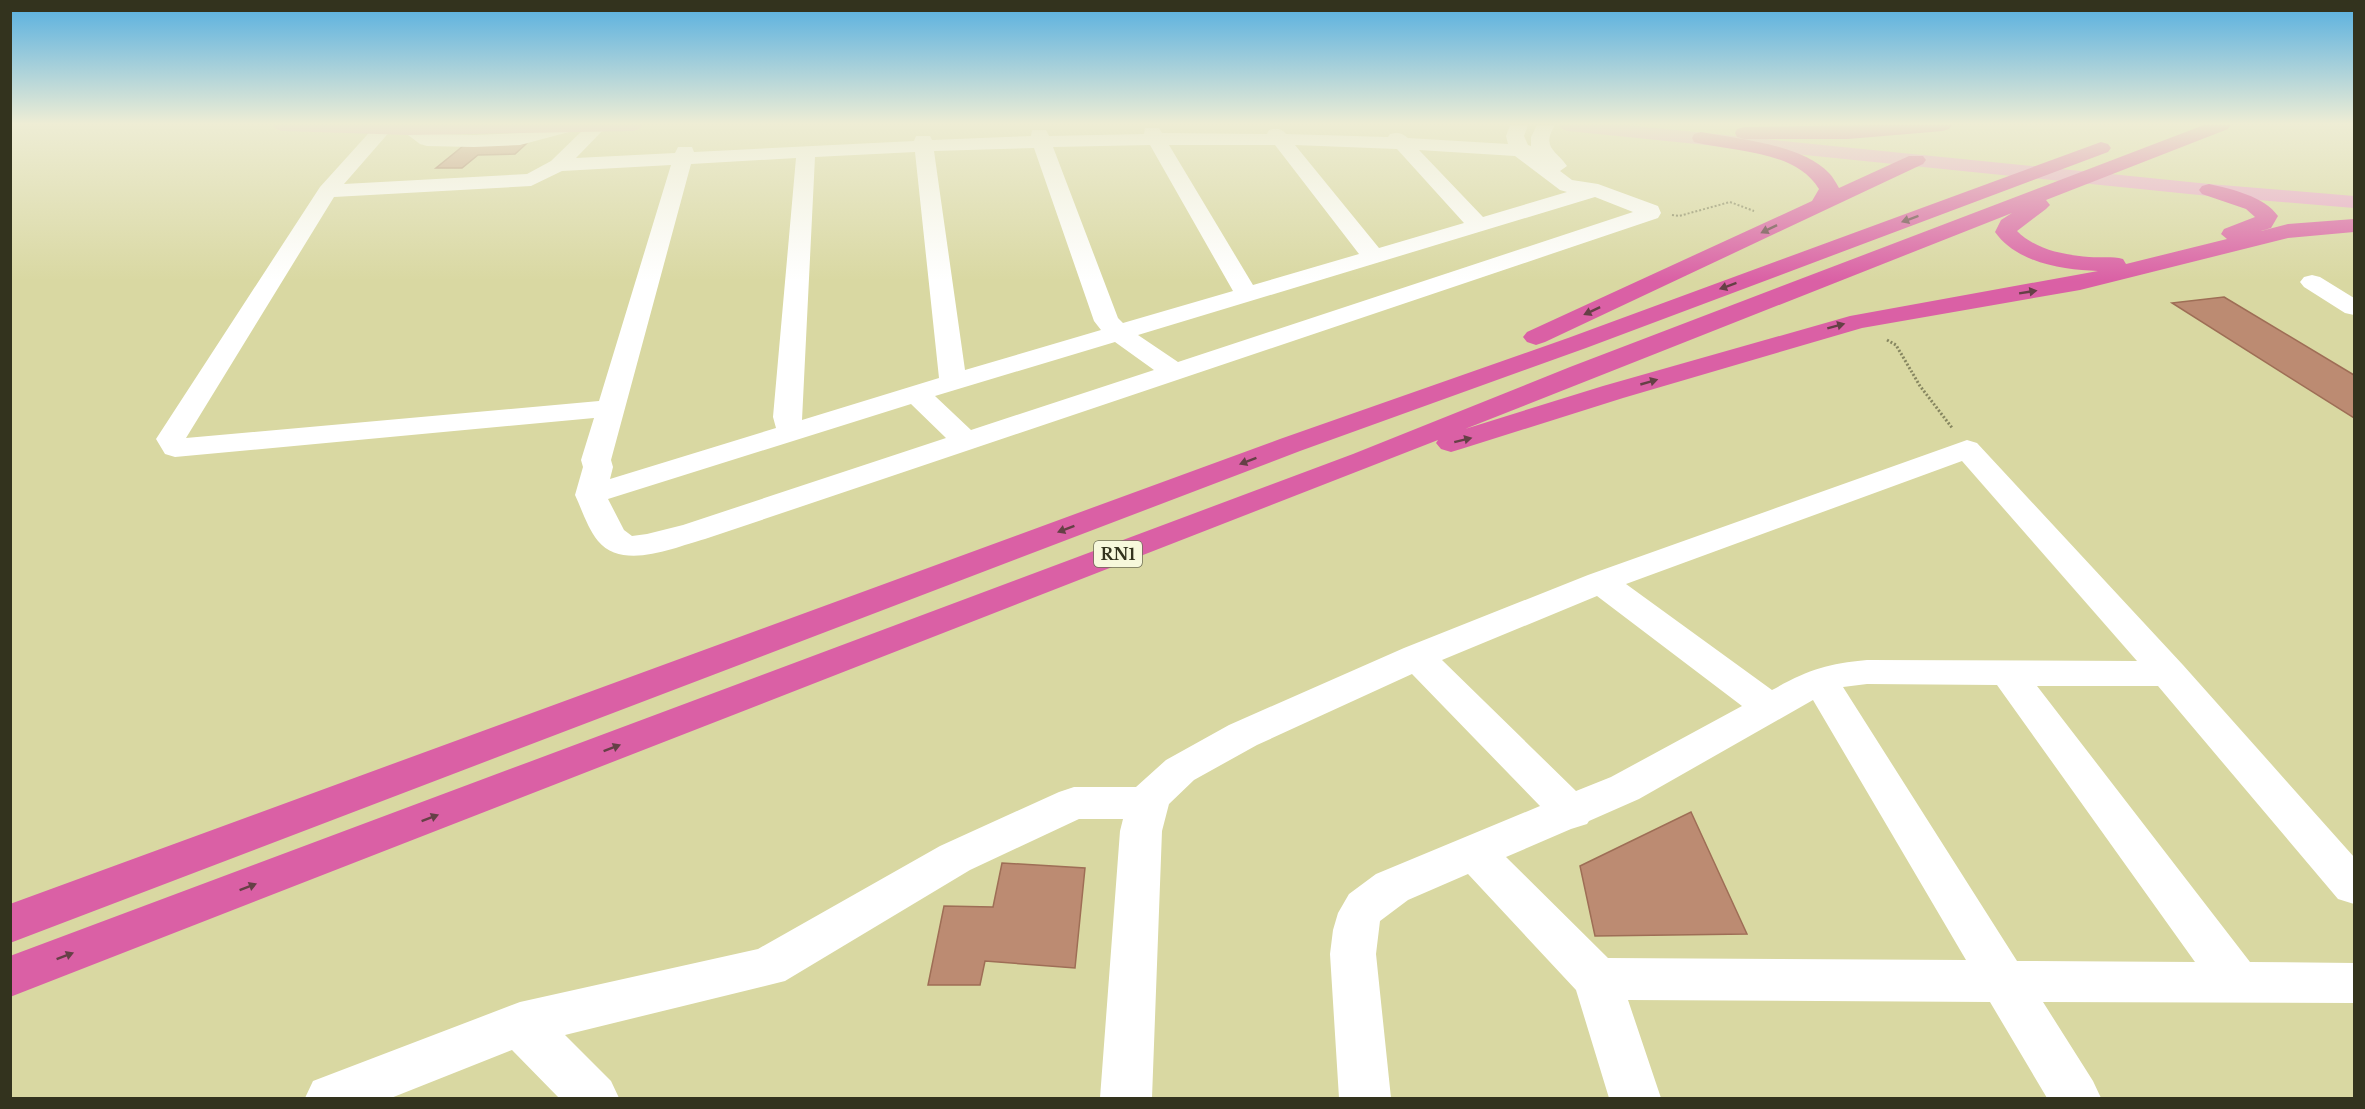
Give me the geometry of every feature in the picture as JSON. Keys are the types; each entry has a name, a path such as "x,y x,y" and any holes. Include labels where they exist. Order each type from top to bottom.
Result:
{"highway":[{"path":"1821,177 1826,181 1829,189 1821,203"},
{"path":"1290,445 1382,400 1546,333 1879,177"},
{"name":"RN1","path":"10,924 1290,445 1577,343 2023,177"},
{"name":"RN1","path":"10,977 1364,460 1485,410 2089,177"},
{"path":"2036,197 2039,204 2036,209 2007,228 2011,238 2033,251 2084,264 2110,265 2135,261 2250,228 2266,220 2265,213 2253,205 2197,184"},
{"path":"1364,460 1428,449 1474,437 1613,392 1859,321 2080,284 2288,231 2355,226"}],"main road":[{"path":"2133,177 2355,202"},
{"path":"2197,184 2355,182"}],"street":[{"path":"343,177 327,191 171,439 175,448 612,408"},
{"path":"327,191 521,182 536,177"},
{"path":"679,177 596,460 598,466 590,495 611,536 625,546 648,544 694,532 1646,215 1650,211 1579,187 1568,177"},
{"path":"790,424 805,177"},
{"path":"927,177 953,374"},
{"path":"1056,177 1113,327 1175,372"},
{"path":"1178,177 1242,289"},
{"path":"1310,177 1369,251"},
{"path":"1433,177 1473,220"},
{"path":"590,495 790,424 1473,220 1565,189 1579,187"},
{"path":"2355,282 2312,282 2355,308"},
{"path":"598,466 607,470 620,468 916,393 953,374"},
{"path":"916,393 966,441"},
{"path":"1126,1098 1141,831 1148,803 1154,793 1180,770 1243,735 1417,657 1600,582 1967,449 2170,674 2355,886"},
{"path":"1600,582 1770,708"},
{"path":"1417,657 1572,813"},
{"path":"1365,1098 1353,954 1360,912 1372,899 1392,887 1572,813 1625,788 1820,680 1867,672 2170,674"},
{"path":"2008,674 2237,982"},
{"path":"1820,680 2075,1098"},
{"path":"331,1098 520,1024 768,967 955,858 1074,803 1148,803"},
{"path":"1475,853 1597,980 1635,1098"},
{"path":"1597,980 2355,983"},
{"path":"520,1024 593,1098"}],"path":[{"path":"1650,211 1679,216 1730,202 1785,221"},
{"path":"1896,345 1920,386 1967,449"}],"building":[{"path":"2224,297 2354,375 2354,418 2172,303"},
{"path":"1691,812 1747,934 1595,936 1580,866"},
{"path":"1002,863 1085,868 1075,968 985,961 980,985 928,985 944,906 993,907"}]}
